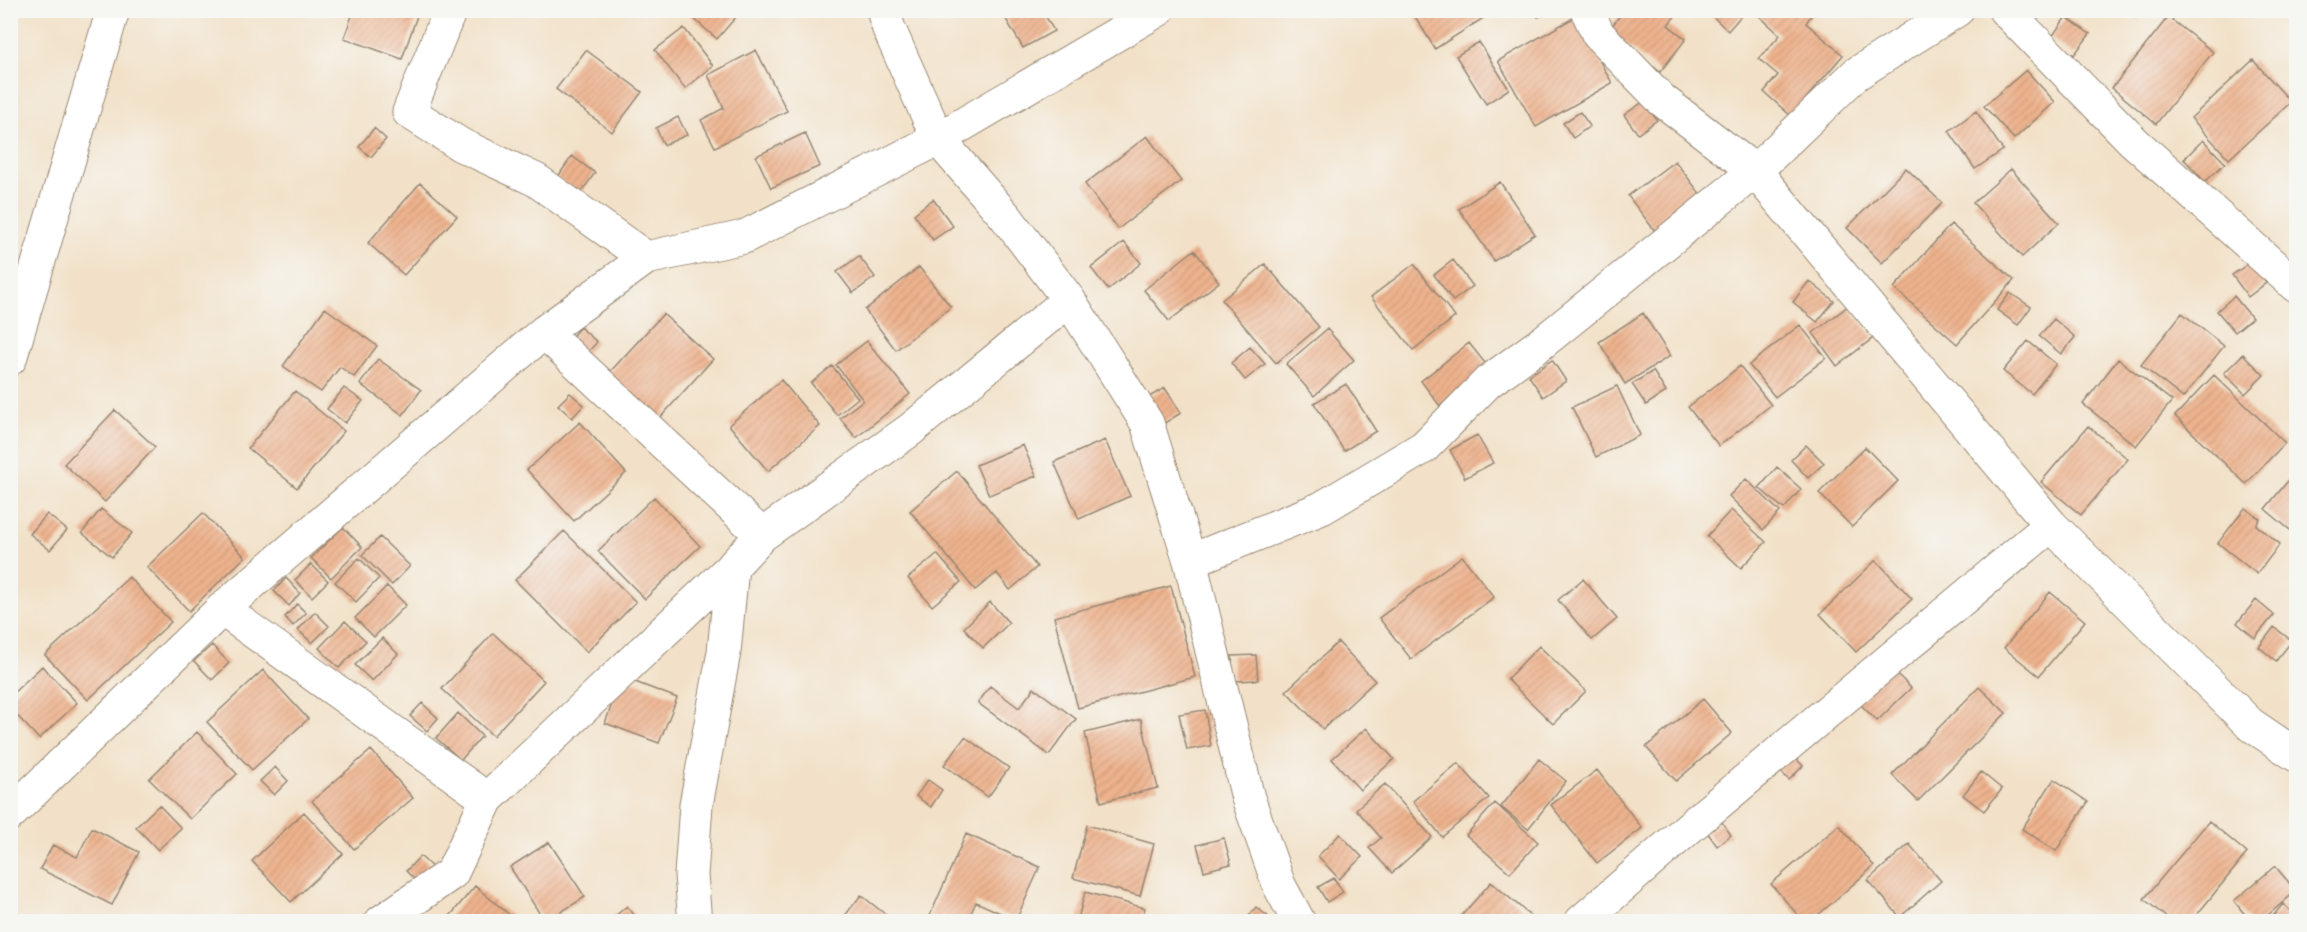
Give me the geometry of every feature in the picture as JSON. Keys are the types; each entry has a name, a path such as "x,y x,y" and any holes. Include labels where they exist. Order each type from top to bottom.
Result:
{"street":[{"path":"10,359 113,10"},
{"path":"450,10 409,112 461,145 536,180 646,258"},
{"path":"883,10 938,139 1006,217 1069,300 1147,423 1190,561 1248,798 1279,885 1299,921"},
{"path":"10,814 222,609 544,332 646,258 744,237 938,139 1158,10"},
{"path":"1587,10 1598,33 1662,100 1755,171 2050,525 2250,724 2296,755"},
{"path":"1190,561 1322,508 1424,447 1488,382 1559,329 1755,171 1856,74 1957,10"},
{"path":"2005,10 2133,141 2296,286"},
{"path":"381,921 452,873 487,799 762,536 910,430 1069,300"},
{"path":"544,332 762,536"},
{"path":"1581,921 1701,817 2050,525"},
{"path":"694,921 691,875 696,805 724,652 732,567"},
{"path":"222,609 487,799"}],"building":[{"path":"354,10 419,10 402,59 344,38"},
{"path":"684,10 742,10 717,39"},
{"path":"1014,10 1042,10 1054,31 1023,48 1004,16"},
{"path":"1411,10 1496,10 1435,49"},
{"path":"1535,10 1553,10 1538,17"},
{"path":"1624,10 1680,10 1668,25 1686,39 1660,72 1609,30"},
{"path":"1706,10 1746,10 1728,31"},
{"path":"1756,10 1808,10 1812,14 1806,23 1843,55 1791,116 1764,92 1778,75 1759,59 1780,35 1755,12"},
{"path":"2126,10 2142,10 2136,18"},
{"path":"1575,17 1612,83 1536,127 1498,61"},
{"path":"2066,17 2090,34 2074,55 2051,38"},
{"path":"2168,17 2213,52 2156,124 2112,88"},
{"path":"684,28 713,66 685,89 655,50"},
{"path":"1479,42 1509,89 1486,104 1456,56"},
{"path":"586,50 642,92 612,132 556,89"},
{"path":"756,50 787,111 715,147 701,120 724,108 708,75"},
{"path":"2253,60 2291,102 2229,159 2191,118"},
{"path":"2026,70 2055,102 2014,139 1984,106"},
{"path":"1643,102 1657,120 1638,134 1624,115"},
{"path":"1976,111 2003,150 1975,169 1949,131"},
{"path":"1580,112 1590,126 1573,138 1563,123"},
{"path":"678,117 687,135 664,145 656,128"},
{"path":"374,128 386,139 371,157 359,147"},
{"path":"805,133 820,166 771,188 756,156"},
{"path":"1147,136 1181,181 1118,229 1085,184"},
{"path":"2203,140 2225,163 2205,182 2184,159"},
{"path":"572,156 595,173 580,194 557,178"},
{"path":"1675,161 1705,200 1658,235 1628,196"},
{"path":"1906,168 1942,203 1882,263 1847,228"},
{"path":"2011,169 2059,223 2022,257 1973,203"},
{"path":"1500,182 1535,234 1494,261 1459,209"},
{"path":"420,183 457,216 404,275 368,243"},
{"path":"933,199 953,226 933,240 914,214"},
{"path":"1951,224 2014,280 1957,344 1894,288"},
{"path":"1124,242 1141,263 1108,290 1091,268"},
{"path":"1194,250 1219,282 1169,321 1144,290"},
{"path":"859,256 875,277 853,293 837,272"},
{"path":"1453,260 1473,286 1453,301 1434,275"},
{"path":"2251,262 2266,283 2248,297 2232,275"},
{"path":"1265,264 1319,327 1276,363 1222,300"},
{"path":"1414,264 1455,317 1413,350 1371,297"},
{"path":"919,267 951,307 896,350 865,310"},
{"path":"1809,281 1834,301 1817,322 1793,302"},
{"path":"2010,293 2031,307 2018,325 1997,310"},
{"path":"2234,296 2252,318 2235,332 2217,311"},
{"path":"1848,306 1873,338 1837,366 1813,333"},
{"path":"325,308 377,346 354,377 340,367 321,392 283,366"},
{"path":"1643,313 1670,356 1625,384 1599,342"},
{"path":"2182,313 2224,346 2183,398 2141,365"},
{"path":"663,314 713,359 659,419 608,374"},
{"path":"2054,319 2075,337 2061,354 2039,336"},
{"path":"1800,325 1826,358 1775,397 1749,365"},
{"path":"580,327 597,342 585,355 569,340"},
{"path":"1327,329 1354,360 1314,396 1286,364"},
{"path":"867,341 910,394 856,438 840,418 863,400 836,365"},
{"path":"2028,341 2056,364 2032,394 2003,371"},
{"path":"1469,343 1489,368 1440,406 1421,381"},
{"path":"1250,347 1265,364 1245,380 1231,363"},
{"path":"2243,354 2264,375 2245,394 2224,373"},
{"path":"378,359 421,390 403,415 360,384"},
{"path":"2118,359 2172,401 2136,446 2083,404"},
{"path":"1552,360 1566,381 1543,397 1529,376"},
{"path":"832,366 858,398 837,415 811,383"},
{"path":"1740,366 1771,405 1719,446 1688,407"},
{"path":"1653,371 1666,392 1646,405 1632,384"},
{"path":"2214,375 2285,443 2246,484 2175,416"},
{"path":"781,380 820,426 768,471 729,425"},
{"path":"1346,384 1376,431 1344,451 1314,403"},
{"path":"1617,386 1640,435 1596,457 1572,407"},
{"path":"344,388 363,401 345,423 327,409"},
{"path":"1165,388 1181,413 1158,427 1142,401"},
{"path":"295,391 344,431 297,488 248,448"},
{"path":"570,393 584,405 572,418 558,405"},
{"path":"115,410 155,447 105,502 64,464"},
{"path":"580,422 626,473 574,521 527,470"},
{"path":"2088,426 2128,459 2081,515 2041,482"},
{"path":"1477,435 1493,463 1465,478 1450,450"},
{"path":"1105,440 1130,496 1079,519 1054,462"},
{"path":"1023,445 1036,476 989,495 976,465"},
{"path":"1806,445 1824,463 1808,478 1791,460"},
{"path":"1865,447 1898,481 1852,527 1819,493"},
{"path":"1777,467 1801,489 1784,509 1759,488"},
{"path":"957,471 1037,567 1010,590 997,573 975,590 910,511"},
{"path":"2296,471 2296,535 2265,509"},
{"path":"1746,479 1780,512 1763,530 1729,496"},
{"path":"654,497 700,546 645,599 598,551"},
{"path":"2245,508 2260,519 2256,525 2280,544 2257,574 2218,543"},
{"path":"101,509 132,533 112,557 82,533"},
{"path":"1731,510 1766,542 1741,568 1707,536"},
{"path":"203,513 245,557 189,611 147,567"},
{"path":"47,514 67,530 50,550 30,534"},
{"path":"343,527 362,547 331,578 311,558"},
{"path":"564,531 636,602 587,652 515,580"},
{"path":"380,537 410,566 392,585 362,555"},
{"path":"937,554 961,582 932,606 908,578"},
{"path":"1462,556 1494,597 1411,659 1379,618"},
{"path":"359,558 379,578 356,602 335,582"},
{"path":"1876,560 1912,599 1856,652 1820,614"},
{"path":"311,564 328,581 312,597 295,580"},
{"path":"129,577 171,622 88,700 45,655"},
{"path":"286,578 300,593 289,606 274,591"},
{"path":"1583,579 1617,619 1592,640 1558,600"},
{"path":"387,586 406,605 374,637 355,618"},
{"path":"1171,586 1195,677 1078,708 1054,617"},
{"path":"2050,592 2085,621 2039,676 2004,648"},
{"path":"2256,600 2274,615 2255,638 2237,623"},
{"path":"990,602 1009,623 983,648 964,628"},
{"path":"297,604 306,613 293,626 285,617"},
{"path":"315,612 329,626 312,643 298,630"},
{"path":"345,621 366,641 339,668 319,648"},
{"path":"2274,627 2292,641 2276,661 2259,647"},
{"path":"493,633 544,681 493,736 442,689"},
{"path":"382,638 398,654 372,681 355,665"},
{"path":"1338,642 1375,681 1323,729 1286,691"},
{"path":"212,645 229,663 212,680 194,661"},
{"path":"1539,646 1586,691 1553,724 1507,679"},
{"path":"1256,655 1258,680 1233,681 1232,656"},
{"path":"42,666 77,703 39,739 10,708 10,696"},
{"path":"1890,667 1911,688 1877,721 1857,701"},
{"path":"263,670 308,719 252,770 207,722"},
{"path":"622,677 677,698 659,743 605,723"},
{"path":"990,686 1019,708 1034,688 1076,719 1049,755 978,703"},
{"path":"1979,687 2006,713 1918,801 1892,775"},
{"path":"1703,699 1732,733 1676,781 1646,747"},
{"path":"422,703 438,718 427,731 410,716"},
{"path":"1205,710 1211,746 1187,750 1179,714"},
{"path":"458,713 482,736 461,760 436,738"},
{"path":"1141,719 1158,788 1101,802 1085,733"},
{"path":"1366,728 1394,759 1360,790 1332,759"},
{"path":"197,732 237,774 190,819 149,779"},
{"path":"965,737 1009,768 988,797 944,765"},
{"path":"371,750 413,798 354,849 312,801"},
{"path":"1789,751 1803,766 1789,780 1774,765"},
{"path":"1539,759 1566,781 1528,829 1501,807"},
{"path":"1458,763 1489,798 1442,837 1413,801"},
{"path":"275,767 288,781 274,795 260,781"},
{"path":"1597,770 1642,828 1597,863 1551,805"},
{"path":"1981,772 2002,789 1984,811 1963,795"},
{"path":"2054,779 2088,802 2056,851 2022,829"},
{"path":"928,780 942,790 931,807 916,796"},
{"path":"1385,784 1432,837 1392,873 1369,848 1381,838 1356,809"},
{"path":"1495,803 1538,842 1510,873 1466,835"},
{"path":"159,805 181,828 158,850 136,827"},
{"path":"304,812 343,854 291,902 252,861"},
{"path":"2209,821 2247,853 2191,922 2172,922 2144,899"},
{"path":"1722,822 1731,835 1717,846 1707,832"},
{"path":"1087,825 1154,844 1140,896 1073,878"},
{"path":"1839,825 1874,866 1810,922 1804,922 1771,884"},
{"path":"92,828 139,852 112,905 40,869 53,845 77,857"},
{"path":"966,834 1040,867 1016,920 976,902 967,922 938,922 929,918"},
{"path":"1340,834 1362,857 1339,879 1318,856"},
{"path":"1224,838 1231,864 1204,871 1197,845"},
{"path":"549,842 585,897 545,922 510,867"},
{"path":"1909,844 1941,881 1900,917 1868,880"},
{"path":"420,856 432,867 417,882 406,871"},
{"path":"2275,866 2296,891 2260,922 2251,922 2234,901"},
{"path":"1334,878 1343,892 1327,902 1318,887"},
{"path":"1491,882 1532,917 1528,922 1456,922"},
{"path":"475,886 518,922 445,922"},
{"path":"1085,892 1145,908 1141,922 1087,922 1078,919"},
{"path":"861,895 895,922 840,922"},
{"path":"2283,904 2296,916 2296,922 2268,922"},
{"path":"627,906 640,922 608,922"},
{"path":"1256,907 1275,922 1244,922"}]}
